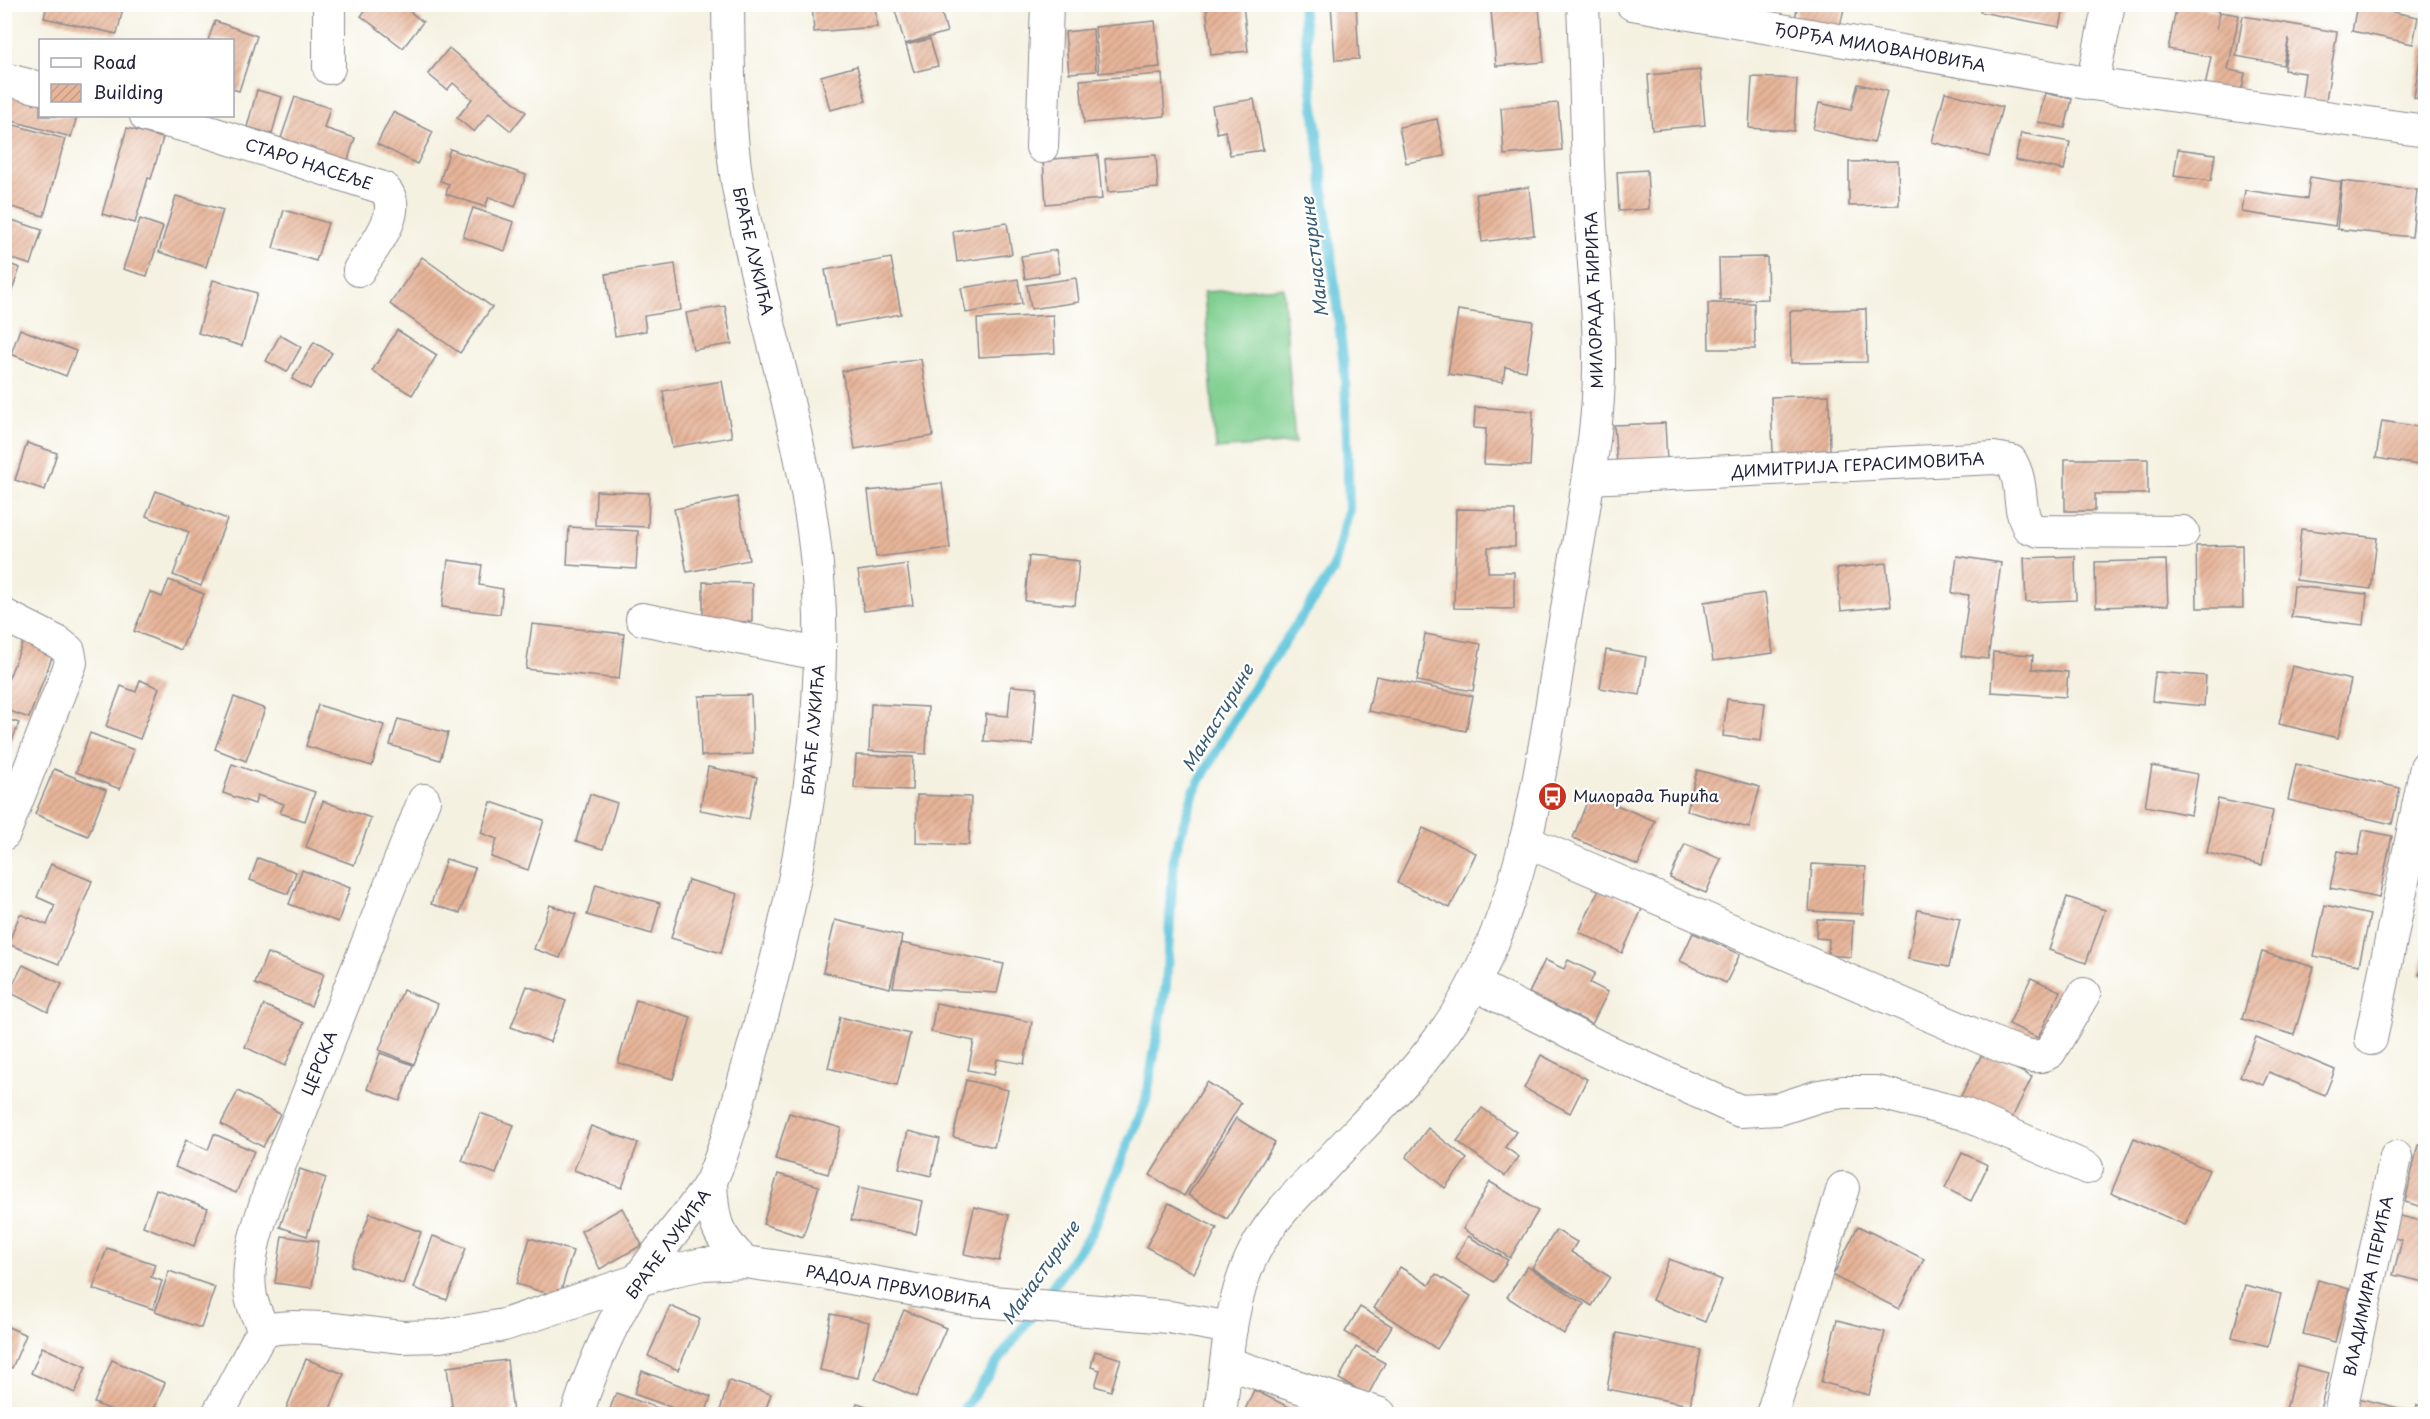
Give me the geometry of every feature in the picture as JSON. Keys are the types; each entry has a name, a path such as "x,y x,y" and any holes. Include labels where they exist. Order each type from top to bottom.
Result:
{"street":[{"path":"329,4 330,68"},
{"name":"БРАЋЕ ЛУКИЋА","path":"577,1414 596,1360 638,1280 711,1183 732,1121 769,991 801,848 816,726 820,616 812,518 793,422 750,248 736,176 730,96 728,4"},
{"path":"1042,147 1047,4"},
{"name":"МИЛОРАДА ЋИРИЋА","path":"1220,1414 1231,1328 1242,1281 1253,1253 1284,1208 1394,1096 1430,1053 1474,984 1507,907 1525,841 1544,753 1589,478 1599,370 1590,207 1583,4"},
{"name":"ЂОРЂА МИЛОВАНОВИЋА","path":"1632,4 2092,84 2426,131"},
{"path":"2092,84 2109,4"},
{"path":"4,79 39,88"},
{"name":"СТАРО НАСЕЉЕ","path":"150,117 209,132 383,188 391,197 392,210 389,220 359,270"},
{"name":"ДИМИТРИЈА ГЕРАСИМОВИЋА","path":"1589,478 1994,458 2011,462 2019,476 2023,517 2028,527 2039,531 2183,532"},
{"path":"4,615 59,643 69,651 71,663 4,834"},
{"path":"642,619 819,654"},
{"path":"2371,1039 2426,767"},
{"name":"ЦЕРСКА","path":"265,1331 251,1297 249,1273 252,1249 267,1197 424,800"},
{"path":"1525,841 2003,1047 2034,1058 2050,1052 2084,994"},
{"path":"1474,984 1597,1046 1740,1111 1779,1109 1819,1096 1843,1092 1876,1092 1964,1114 2087,1168"},
{"name":"ВЛАДИМИРА ПЕРИЋА","path":"2340,1414 2396,1157"},
{"path":"711,1183 717,1227 726,1245 746,1262"},
{"path":"1772,1414 1843,1188"},
{"name":"РАДОЈА ПРВУЛОВИЋА","path":"265,1331 304,1327 402,1337 440,1336 504,1325 638,1280 703,1264 746,1262 1003,1304 1169,1317 1231,1328"},
{"path":"218,1414 257,1341 265,1331"},
{"path":"1227,1363 1380,1414"}],"green space":[{"path":"1283,287 1295,443 1216,449 1204,292"}],"building":[{"path":"47,4 124,4 117,34 44,18"},
{"path":"370,4 400,4 423,22 403,48 361,16"},
{"path":"812,4 875,4 877,27 814,32"},
{"path":"903,4 939,4 947,32 905,44 894,7"},
{"path":"1206,4 1243,4 1248,51 1211,55"},
{"path":"1331,4 1356,4 1359,59 1335,60"},
{"path":"1798,4 1845,4 1840,27 1795,19"},
{"path":"1982,4 2065,4 2060,27 1980,12"},
{"path":"2177,4 2219,11 2217,29 2220,12 2239,15 2228,70 2245,73 2241,94 2205,87 2211,57 2168,49"},
{"path":"2357,5 2418,17 2413,44 2352,31"},
{"path":"1539,7 1544,62 1496,66 1491,11"},
{"path":"2243,16 2337,32 2325,107 2301,103 2305,73 2284,70 2289,38 2283,65 2236,56"},
{"path":"215,21 257,36 239,91 234,90 234,39 208,39"},
{"path":"1155,21 1160,67 1099,73 1095,27"},
{"path":"1093,29 1096,71 1069,73 1065,32"},
{"path":"930,39 938,66 914,72 906,45"},
{"path":"2422,44 2426,45 2426,100 2414,98"},
{"path":"449,48 526,112 511,131 489,113 474,132 457,118 472,99 453,83 447,90 428,74"},
{"path":"857,66 866,101 830,110 821,76"},
{"path":"1700,70 1705,125 1652,130 1648,75"},
{"path":"1162,74 1165,116 1084,123 1080,80"},
{"path":"1752,77 1797,79 1794,131 1749,128"},
{"path":"1858,84 1887,91 1874,143 1813,129 1819,103 1851,110"},
{"path":"13,90 39,98 39,117 77,117 71,137 5,119"},
{"path":"257,90 282,97 272,134 247,127"},
{"path":"1945,92 2002,107 1989,157 1932,142"},
{"path":"2045,93 2072,99 2065,128 2038,122"},
{"path":"295,97 330,108 324,128 355,138 348,160 281,138"},
{"path":"1254,99 1263,150 1230,155 1225,131 1217,133 1212,106"},
{"path":"1558,103 1562,150 1504,155 1501,108"},
{"path":"393,112 433,132 417,164 377,144"},
{"path":"1437,119 1445,156 1406,163 1399,127"},
{"path":"7,123 65,139 44,216 4,205 4,131"},
{"path":"127,128 163,138 135,223 102,214"},
{"path":"2021,133 2070,142 2064,170 2015,160"},
{"path":"450,149 526,175 515,207 489,197 485,207 446,194 449,184 440,181"},
{"path":"2178,149 2215,154 2211,181 2174,176"},
{"path":"1098,155 1102,199 1046,204 1043,160"},
{"path":"1156,155 1158,188 1108,192 1105,159"},
{"path":"1898,161 1899,205 1849,206 1849,162"},
{"path":"1647,170 1649,209 1619,211 1617,172"},
{"path":"2310,177 2341,182 2335,226 2242,212 2245,190 2307,199"},
{"path":"2342,181 2417,190 2412,237 2337,229"},
{"path":"1529,187 1534,235 1482,242 1476,194"},
{"path":"176,196 223,210 206,267 159,252"},
{"path":"473,208 514,222 505,251 463,237"},
{"path":"284,210 328,223 316,261 273,248"},
{"path":"140,219 163,227 147,276 123,269"},
{"path":"12,220 42,230 31,265 4,256 4,244"},
{"path":"1007,223 1012,254 957,262 953,231"},
{"path":"1056,250 1060,273 1025,279 1021,256"},
{"path":"422,257 492,307 460,353 390,304"},
{"path":"1767,257 1768,299 1720,300 1719,258"},
{"path":"891,258 901,314 835,326 825,270"},
{"path":"4,262 20,268 5,310 4,309"},
{"path":"675,264 681,310 644,316 646,331 615,336 606,274"},
{"path":"1076,278 1079,302 1031,309 1027,285"},
{"path":"1018,279 1022,304 966,313 961,288"},
{"path":"213,280 257,293 242,346 198,333"},
{"path":"1708,303 1754,303 1755,349 1709,349"},
{"path":"725,306 732,344 693,350 686,313"},
{"path":"1866,309 1867,362 1791,363 1790,311"},
{"path":"1458,310 1533,321 1526,371 1505,367 1503,382 1448,374"},
{"path":"1053,315 1055,353 979,357 977,319"},
{"path":"20,329 76,351 66,376 11,354"},
{"path":"397,330 437,355 412,395 372,371"},
{"path":"280,335 301,347 287,372 266,361"},
{"path":"314,342 332,353 310,389 292,379"},
{"path":"921,359 933,436 855,449 842,371"},
{"path":"722,381 732,437 672,447 663,391"},
{"path":"1829,395 1830,452 1773,454 1771,397"},
{"path":"1475,407 1533,411 1530,466 1484,464 1486,429 1474,428"},
{"path":"2382,421 2426,428 2424,466 2376,458"},
{"path":"1665,423 1667,462 1617,465 1614,425"},
{"path":"27,443 57,453 45,490 15,480"},
{"path":"2065,459 2148,459 2148,494 2095,494 2095,511 2065,511"},
{"path":"942,483 950,548 876,557 868,491"},
{"path":"156,491 227,519 201,586 173,575 189,532 146,516"},
{"path":"596,491 649,493 648,527 595,525"},
{"path":"737,497 749,560 687,572 674,509"},
{"path":"1456,509 1515,510 1515,547 1488,547 1488,572 1514,572 1514,609 1454,608"},
{"path":"569,527 638,531 636,569 567,565"},
{"path":"2301,529 2377,538 2371,589 2296,580"},
{"path":"2242,545 2243,608 2197,608 2196,546"},
{"path":"1029,556 1079,561 1075,605 1025,601"},
{"path":"1957,556 2001,563 1988,659 1961,656 1969,595 1952,593"},
{"path":"2075,556 2076,600 2026,602 2024,558"},
{"path":"448,560 482,565 479,585 503,589 500,614 442,607"},
{"path":"2166,560 2168,605 2096,607 2095,562"},
{"path":"1886,563 1891,606 1841,611 1837,569"},
{"path":"907,564 913,605 864,611 858,571"},
{"path":"169,580 204,594 181,650 134,631 150,592 162,597"},
{"path":"703,582 752,583 752,622 703,621"},
{"path":"2294,586 2367,594 2364,625 2291,617"},
{"path":"1765,593 1773,653 1713,661 1704,602"},
{"path":"532,624 624,634 619,679 526,669"},
{"path":"1425,634 1481,644 1473,691 1417,681"},
{"path":"24,640 54,652 29,718 4,709 4,681 7,682"},
{"path":"1606,650 1646,657 1640,695 1600,688"},
{"path":"1993,652 2033,655 2032,669 2068,672 2066,697 1991,692"},
{"path":"2292,666 2351,680 2338,738 2279,724"},
{"path":"2155,672 2206,676 2204,706 2152,701"},
{"path":"1376,676 1473,696 1466,731 1368,711"},
{"path":"140,680 159,688 140,739 106,726 121,686 136,692"},
{"path":"1011,686 1037,688 1033,745 984,741 986,714 1008,716"},
{"path":"751,695 753,754 701,756 699,696"},
{"path":"234,697 265,709 246,761 215,749"},
{"path":"1727,699 1765,703 1761,741 1723,736"},
{"path":"871,704 928,707 926,754 869,751"},
{"path":"318,705 384,725 372,766 306,746"},
{"path":"4,718 19,723 5,759 4,759"},
{"path":"398,719 448,733 440,760 390,745"},
{"path":"90,733 134,750 120,789 76,772"},
{"path":"856,755 913,757 912,790 854,788"},
{"path":"232,764 315,792 305,821 280,813 284,804 257,795 255,804 223,793"},
{"path":"2296,764 2400,788 2392,824 2288,800"},
{"path":"2152,766 2198,774 2191,815 2145,806"},
{"path":"708,767 757,777 749,819 700,810"},
{"path":"54,769 106,790 88,836 35,814"},
{"path":"1697,770 1760,787 1749,828 1687,811"},
{"path":"590,794 617,803 603,849 576,841"},
{"path":"1590,794 1655,821 1638,865 1573,838"},
{"path":"917,795 971,797 969,845 916,843"},
{"path":"2218,799 2273,811 2262,865 2207,853"},
{"path":"323,801 371,818 354,865 306,847"},
{"path":"491,802 544,820 528,870 491,857 497,839 481,833"},
{"path":"1423,828 1476,853 1450,908 1397,883"},
{"path":"2363,830 2392,836 2379,898 2330,888 2338,851 2358,855"},
{"path":"1685,844 1721,859 1706,893 1670,878"},
{"path":"258,858 296,872 288,894 250,880"},
{"path":"446,859 475,868 460,913 431,904"},
{"path":"51,864 92,881 59,964 8,944 20,914 47,925 55,905 37,897"},
{"path":"1812,864 1866,867 1863,914 1809,911"},
{"path":"302,870 350,888 338,922 289,904"},
{"path":"688,880 738,894 721,953 671,938"},
{"path":"596,884 660,903 652,934 587,915"},
{"path":"1599,889 1642,909 1622,953 1579,932"},
{"path":"2067,897 2105,910 2086,963 2049,950"},
{"path":"550,905 576,914 560,958 534,949"},
{"path":"2325,905 2370,915 2359,965 2314,956"},
{"path":"1918,910 1960,919 1949,967 1908,959"},
{"path":"1817,919 1853,921 1851,957 1828,955 1829,939 1816,938"},
{"path":"835,920 902,936 890,988 823,972"},
{"path":"1693,933 1740,954 1726,983 1680,961"},
{"path":"901,943 1004,964 997,993 893,987"},
{"path":"2262,952 2314,967 2294,1035 2242,1019"},
{"path":"267,953 324,974 311,1006 255,984"},
{"path":"2426,953 2426,977 2419,975"},
{"path":"1545,960 1564,969 1568,960 1595,973 1590,983 1608,992 1592,1024 1529,993"},
{"path":"23,965 62,984 48,1012 9,992"},
{"path":"2031,978 2060,991 2038,1038 2009,1024"},
{"path":"527,986 566,1001 550,1042 511,1027"},
{"path":"403,990 438,1004 414,1064 379,1050"},
{"path":"636,1000 691,1017 673,1079 618,1063"},
{"path":"936,1003 1032,1022 1024,1064 997,1059 994,1075 968,1070 974,1041 931,1032"},
{"path":"264,1005 304,1023 285,1066 245,1047"},
{"path":"840,1017 910,1034 897,1085 828,1068"},
{"path":"2256,1037 2335,1070 2325,1095 2269,1072 2263,1085 2240,1076"},
{"path":"1983,1052 2032,1077 2010,1122 1960,1098"},
{"path":"380,1053 413,1065 400,1101 367,1089"},
{"path":"1541,1055 1587,1079 1570,1113 1524,1088"},
{"path":"966,1080 1008,1090 994,1147 953,1137"},
{"path":"1207,1082 1241,1103 1184,1196 1150,1175"},
{"path":"238,1091 280,1114 263,1147 221,1124"},
{"path":"1482,1108 1516,1132 1505,1147 1519,1157 1505,1176 1457,1141"},
{"path":"480,1113 514,1125 496,1174 462,1161"},
{"path":"789,1113 841,1128 828,1174 775,1159"},
{"path":"1236,1118 1275,1142 1227,1219 1188,1195"},
{"path":"591,1126 638,1143 622,1188 574,1170"},
{"path":"1428,1128 1467,1159 1445,1188 1406,1157"},
{"path":"908,1131 940,1139 931,1176 899,1168"},
{"path":"214,1134 254,1151 236,1193 175,1167 186,1140 208,1150"},
{"path":"2134,1138 2209,1170 2185,1225 2111,1193"},
{"path":"2418,1145 2426,1147 2426,1208 2405,1202"},
{"path":"1962,1153 1988,1165 1971,1201 1945,1188"},
{"path":"300,1169 326,1178 307,1236 280,1227"},
{"path":"778,1174 819,1186 803,1237 763,1224"},
{"path":"1490,1182 1538,1211 1510,1258 1463,1229"},
{"path":"859,1187 923,1201 916,1234 851,1220"},
{"path":"156,1189 208,1208 194,1246 143,1226"},
{"path":"1169,1203 1217,1228 1194,1273 1146,1247"},
{"path":"974,1207 1009,1215 999,1261 964,1254"},
{"path":"622,1208 642,1245 600,1269 581,1231"},
{"path":"370,1213 421,1232 403,1284 351,1266"},
{"path":"2396,1215 2426,1222 2425,1282 2393,1275 2402,1240 2391,1237"},
{"path":"1858,1226 1924,1259 1899,1309 1833,1276"},
{"path":"1556,1230 1577,1242 1571,1252 1610,1277 1592,1306 1532,1268"},
{"path":"282,1236 318,1241 312,1288 275,1283"},
{"path":"433,1236 466,1248 447,1300 414,1288"},
{"path":"1468,1236 1508,1260 1494,1282 1455,1258"},
{"path":"530,1238 573,1251 559,1297 516,1284"},
{"path":"107,1248 155,1264 151,1277 162,1281 153,1309 93,1289"},
{"path":"1669,1259 1722,1280 1705,1322 1652,1300"},
{"path":"1527,1266 1584,1304 1564,1334 1507,1297"},
{"path":"1400,1267 1429,1285 1436,1274 1471,1296 1437,1349 1374,1308"},
{"path":"169,1271 215,1287 201,1328 155,1312"},
{"path":"2318,1280 2349,1289 2335,1342 2303,1334"},
{"path":"2245,1285 2281,1294 2268,1346 2232,1337"},
{"path":"670,1306 700,1319 678,1370 648,1356"},
{"path":"1360,1307 1392,1326 1377,1351 1345,1332"},
{"path":"904,1310 946,1328 916,1397 875,1379"},
{"path":"831,1314 869,1322 858,1378 820,1370"},
{"path":"1837,1320 1885,1332 1869,1395 1821,1382"},
{"path":"4,1325 26,1335 12,1368 4,1364"},
{"path":"1617,1333 1701,1350 1690,1405 1607,1389"},
{"path":"42,1347 86,1367 75,1393 31,1373"},
{"path":"1356,1347 1385,1363 1368,1395 1339,1379"},
{"path":"1095,1351 1121,1359 1111,1391 1095,1386 1100,1370 1091,1367"},
{"path":"306,1359 344,1374 328,1414 284,1414"},
{"path":"112,1360 165,1383 152,1414 122,1414 94,1403"},
{"path":"507,1360 513,1414 453,1414 447,1367"},
{"path":"2297,1365 2329,1373 2319,1414 2285,1414"},
{"path":"642,1371 711,1397 705,1414 690,1414 634,1394"},
{"path":"729,1381 771,1394 764,1414 719,1414"},
{"path":"1254,1390 1293,1409 1290,1414 1243,1414"},
{"path":"616,1393 674,1414 608,1414"},
{"path":"2358,1398 2403,1409 2401,1414 2354,1414"},
{"path":"857,1403 893,1414 853,1414"},
{"path":"2417,1405 2426,1406 2426,1414 2415,1414"},
{"path":"1300,1408 1315,1414 1297,1414"}],"waterway":[{"name":"Манастирине","path":"960,1414 1092,1232 1146,1100 1166,986 1174,855 1194,791 1243,703 1333,571 1349,509 1345,375 1302,4"}],"place":[{"name":"Милорада Ћирића","path":"1552,796"}]}
